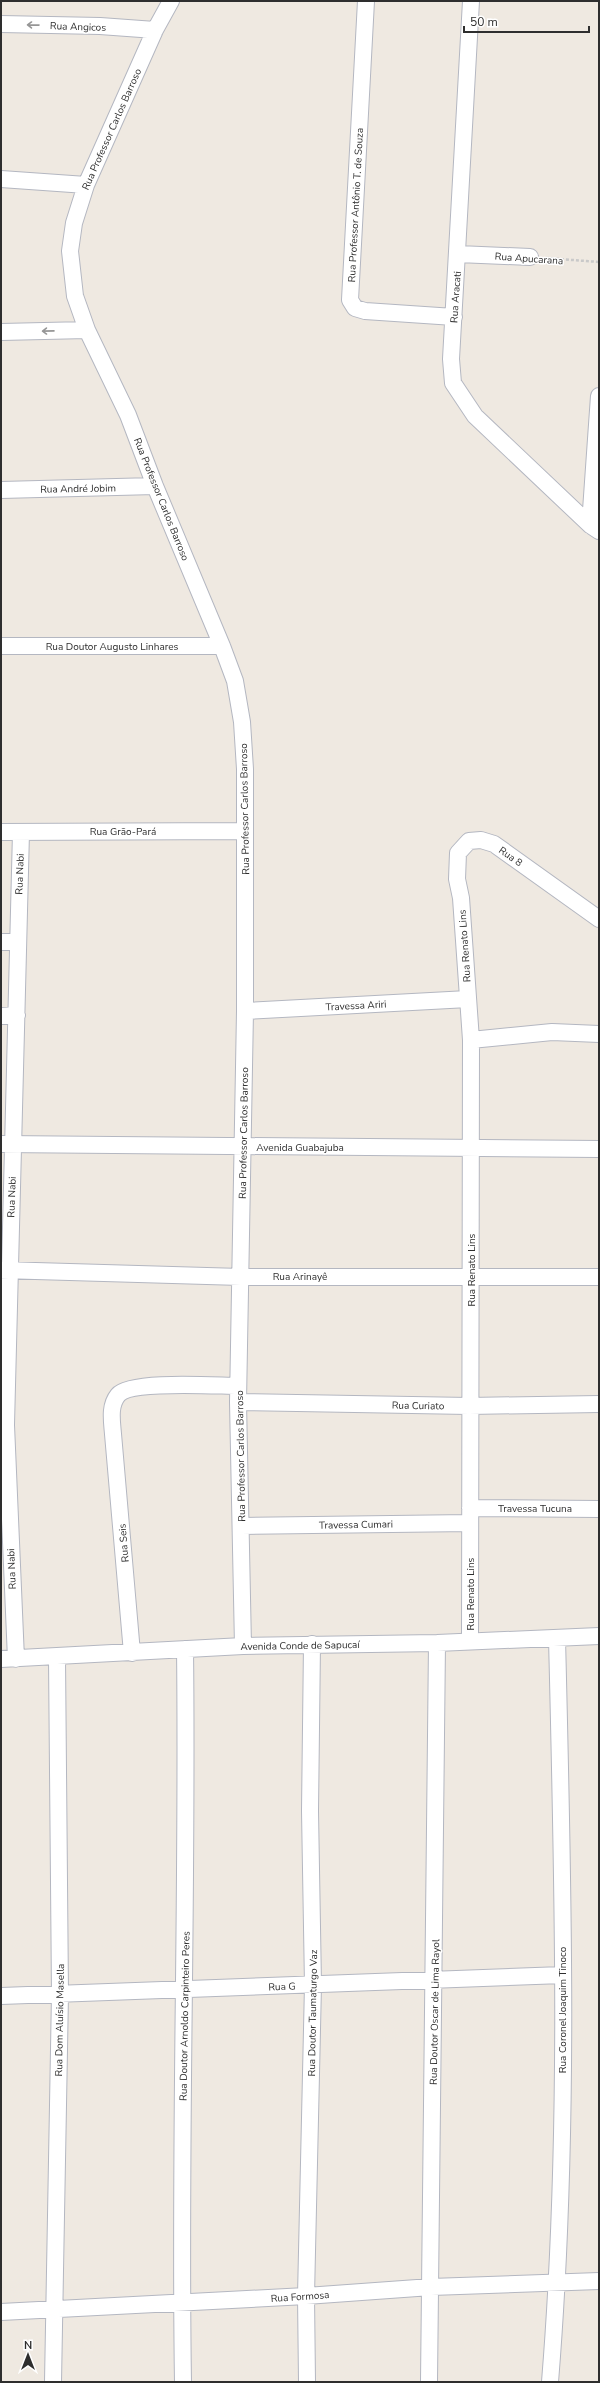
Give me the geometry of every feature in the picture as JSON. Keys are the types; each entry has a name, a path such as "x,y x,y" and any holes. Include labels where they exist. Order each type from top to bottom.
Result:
{"street":[{"name":"Rua Professor Carlos Barroso","path":"171,1 156,30 86,185 74,223 70,251 75,296 87,330 128,415 222,646 235,681 242,722 245,769 245,1011 238,1402 242,1526 243,1646"},
{"name":"Rua Professor Antônio T. de Souza","path":"366,1 350,300 354,308 365,311 454,317"},
{"name":"Rua Aracati","path":"471,1 451,373 457,392 475,416 594,528"},
{"name":"Rua Angicos","path":"1,24 100,26 156,30"},
{"path":"1,179 86,185"},
{"name":"Rua Apucarana","path":"458,254 530,257"},
{"path":"1,332 87,330"},
{"path":"594,528 599,396"},
{"name":"Rua André Jobim","path":"1,490 156,486"},
{"name":"Rua Doutor Augusto Linhares","path":"1,646 222,646"},
{"name":"Rua Grão-Pará","path":"1,832 245,831"},
{"name":"Rua Nabi","path":"8,1659 5,1270 7,1144 17,1015 21,832"},
{"name":"Rua 8","path":"461,898 457,879 458,853 469,841 481,840 494,844 599,919"},
{"name":"Rua Renato Lins","path":"461,898 471,1040 471,1275 469,1406 470,1641"},
{"path":"1,942 18,942"},
{"name":"Travessa Ariri","path":"245,1011 468,999"},
{"path":"1,1016 17,1015"},
{"path":"471,1040 552,1032 599,1034"},
{"name":"Avenida Guabajuba","path":"7,1144 599,1150"},
{"name":"Rua Arinayê","path":"5,1270 241,1277 471,1275 599,1277"},
{"name":"Rua Seis","path":"132,1653 113,1434 113,1405 118,1394 127,1389 145,1386 238,1386"},
{"name":"Rua Curiato","path":"238,1402 469,1406 599,1404"},
{"name":"Travessa Tucuna","path":"470,1516 599,1509"},
{"name":"Travessa Cumari","path":"242,1526 470,1516"},
{"name":"Avenida Conde de Sapucaí","path":"8,1659 57,1658 243,1646 437,1642 599,1636"},
{"name":"Rua Coronel Joaquim Tinoco","path":"550,2382 558,2283 563,1975 557,1638"},
{"name":"Rua Doutor Oscar de Lima Rayol","path":"429,2382 437,1642"},
{"name":"Rua Doutor Taumaturgo Vaz","path":"307,2382 306,2296 313,1985 310,1811 312,1644"},
{"name":"Rua Doutor Arnoldo Carpinteiro Peres","path":"183,2382 182,2303 184,1990 187,1816 185,1649"},
{"name":"Rua Dom Aluísio Masella","path":"53,2382 60,1994 57,1658"},
{"name":"Rua G","path":"1,1996 434,1982 563,1975"},
{"name":"Rua Formosa","path":"1,2312 306,2296 431,2287 599,2281"}],"path":[{"name":"Rua Apucarana","path":"530,257 599,262"}]}
